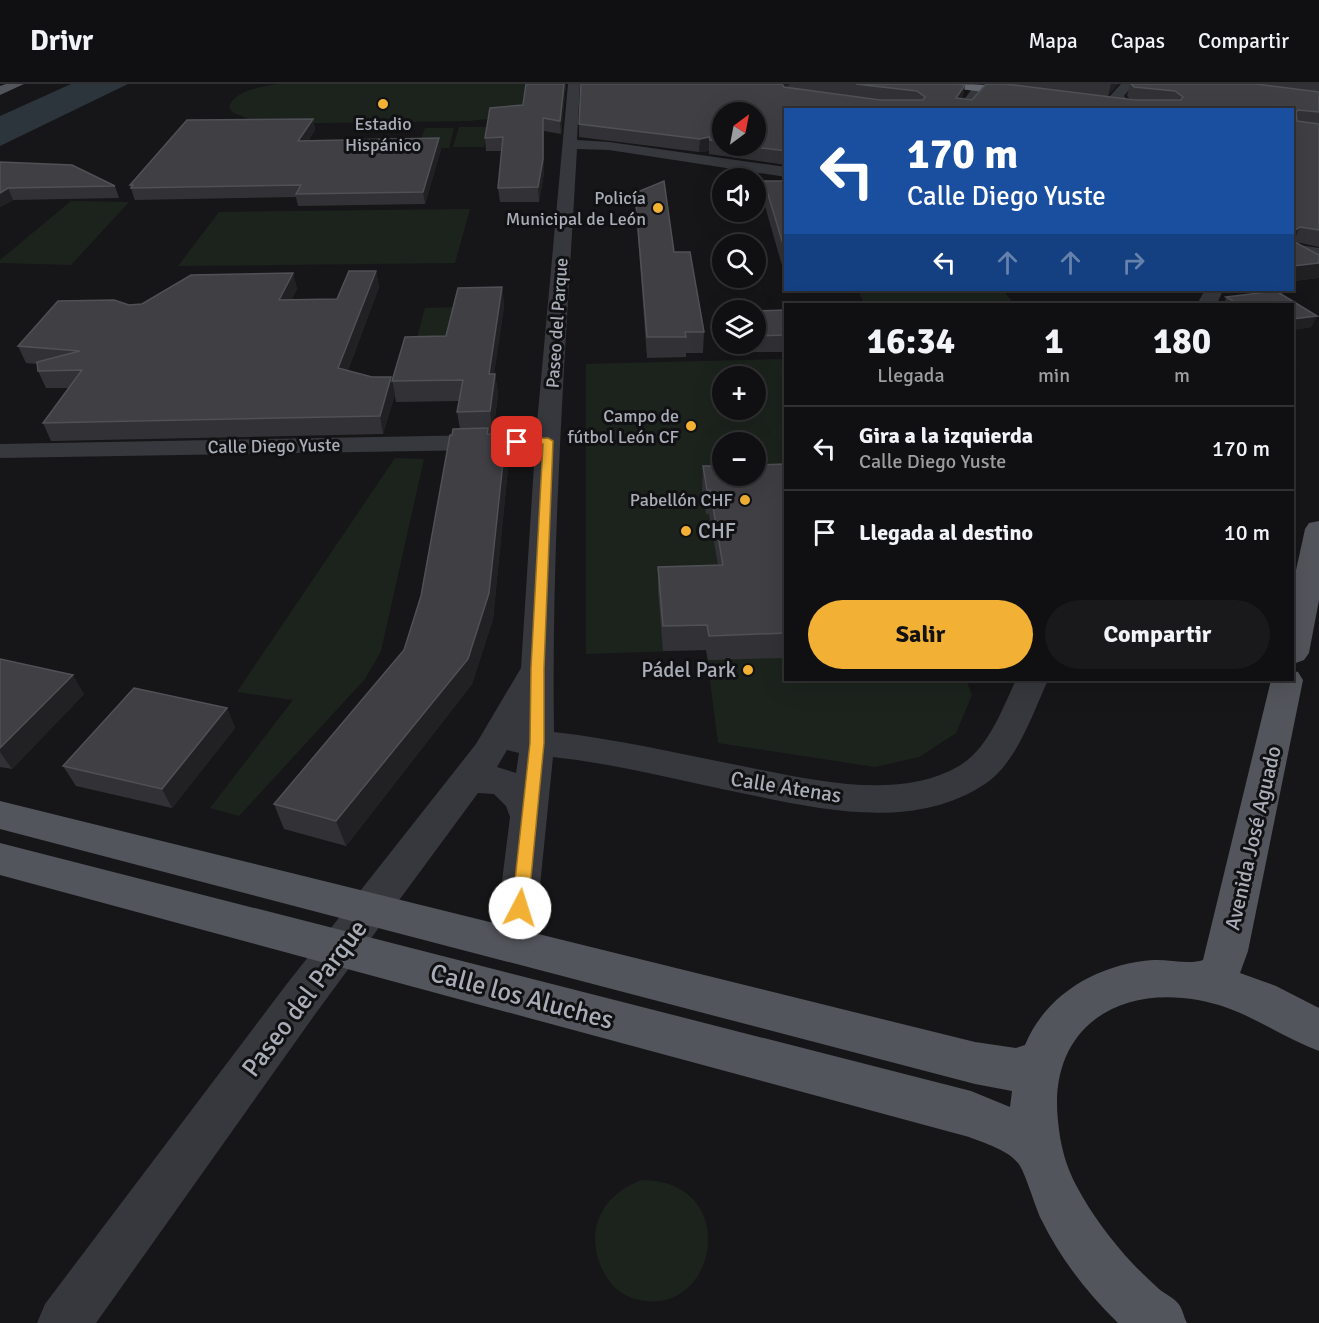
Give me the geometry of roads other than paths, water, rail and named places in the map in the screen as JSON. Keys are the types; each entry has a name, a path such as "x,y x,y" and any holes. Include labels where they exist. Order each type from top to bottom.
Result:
{"highway":[{"path":"945,86 1035,96 977,92 945,86"},
{"path":"1103,104 1129,106"}],"main road":[{"path":"0,92 18,84"},
{"path":"1294,648 1319,529"},
{"name":"Avenida José Aguado","path":"1197,981 1219,973 1227,951 1287,681"},
{"name":"Calle los Aluches","path":"0,815 975,1063 1016,1070 1039,1062"},
{"name":"Calle los Aluches","path":"0,859 971,1114 1014,1132 1038,1148"},
{"path":"1160,1323 1109,1277 1076,1235 1052,1191 1038,1148 1033,1117 1034,1088 1039,1062 1056,1028 1082,1003 1114,986 1154,979 1197,981 1240,991 1285,1010 1319,1031"}],"street":[{"path":"1128,84 1117,96 1129,106"},
{"name":"Paseo del Parque","path":"514,945 537,743 537,668 548,441 573,85"},
{"path":"964,108 977,92"},
{"path":"568,144 609,146 784,172"},
{"path":"1294,249 1319,253"},
{"name":"Calle Diego Yuste","path":"0,451 548,441"},
{"name":"Paseo del Parque","path":"64,1323 477,767 537,668"},
{"name":"Calle Atenas","path":"477,767 513,740 569,746 824,796 884,799 935,793 974,774 1002,744 1032,681"},
{"path":"477,767 493,778 509,784 521,796 529,818"}],"place":[{"name":"Estadio Hispánico","path":"383,104"},
{"name":"Policía Municipal de León","path":"658,208"},
{"name":"Campo de fútbol León CF","path":"691,426"},
{"name":"Pabellón CHF","path":"745,500"},
{"name":"CHF","path":"686,531"},
{"name":"Pádel Park","path":"748,670"}]}
